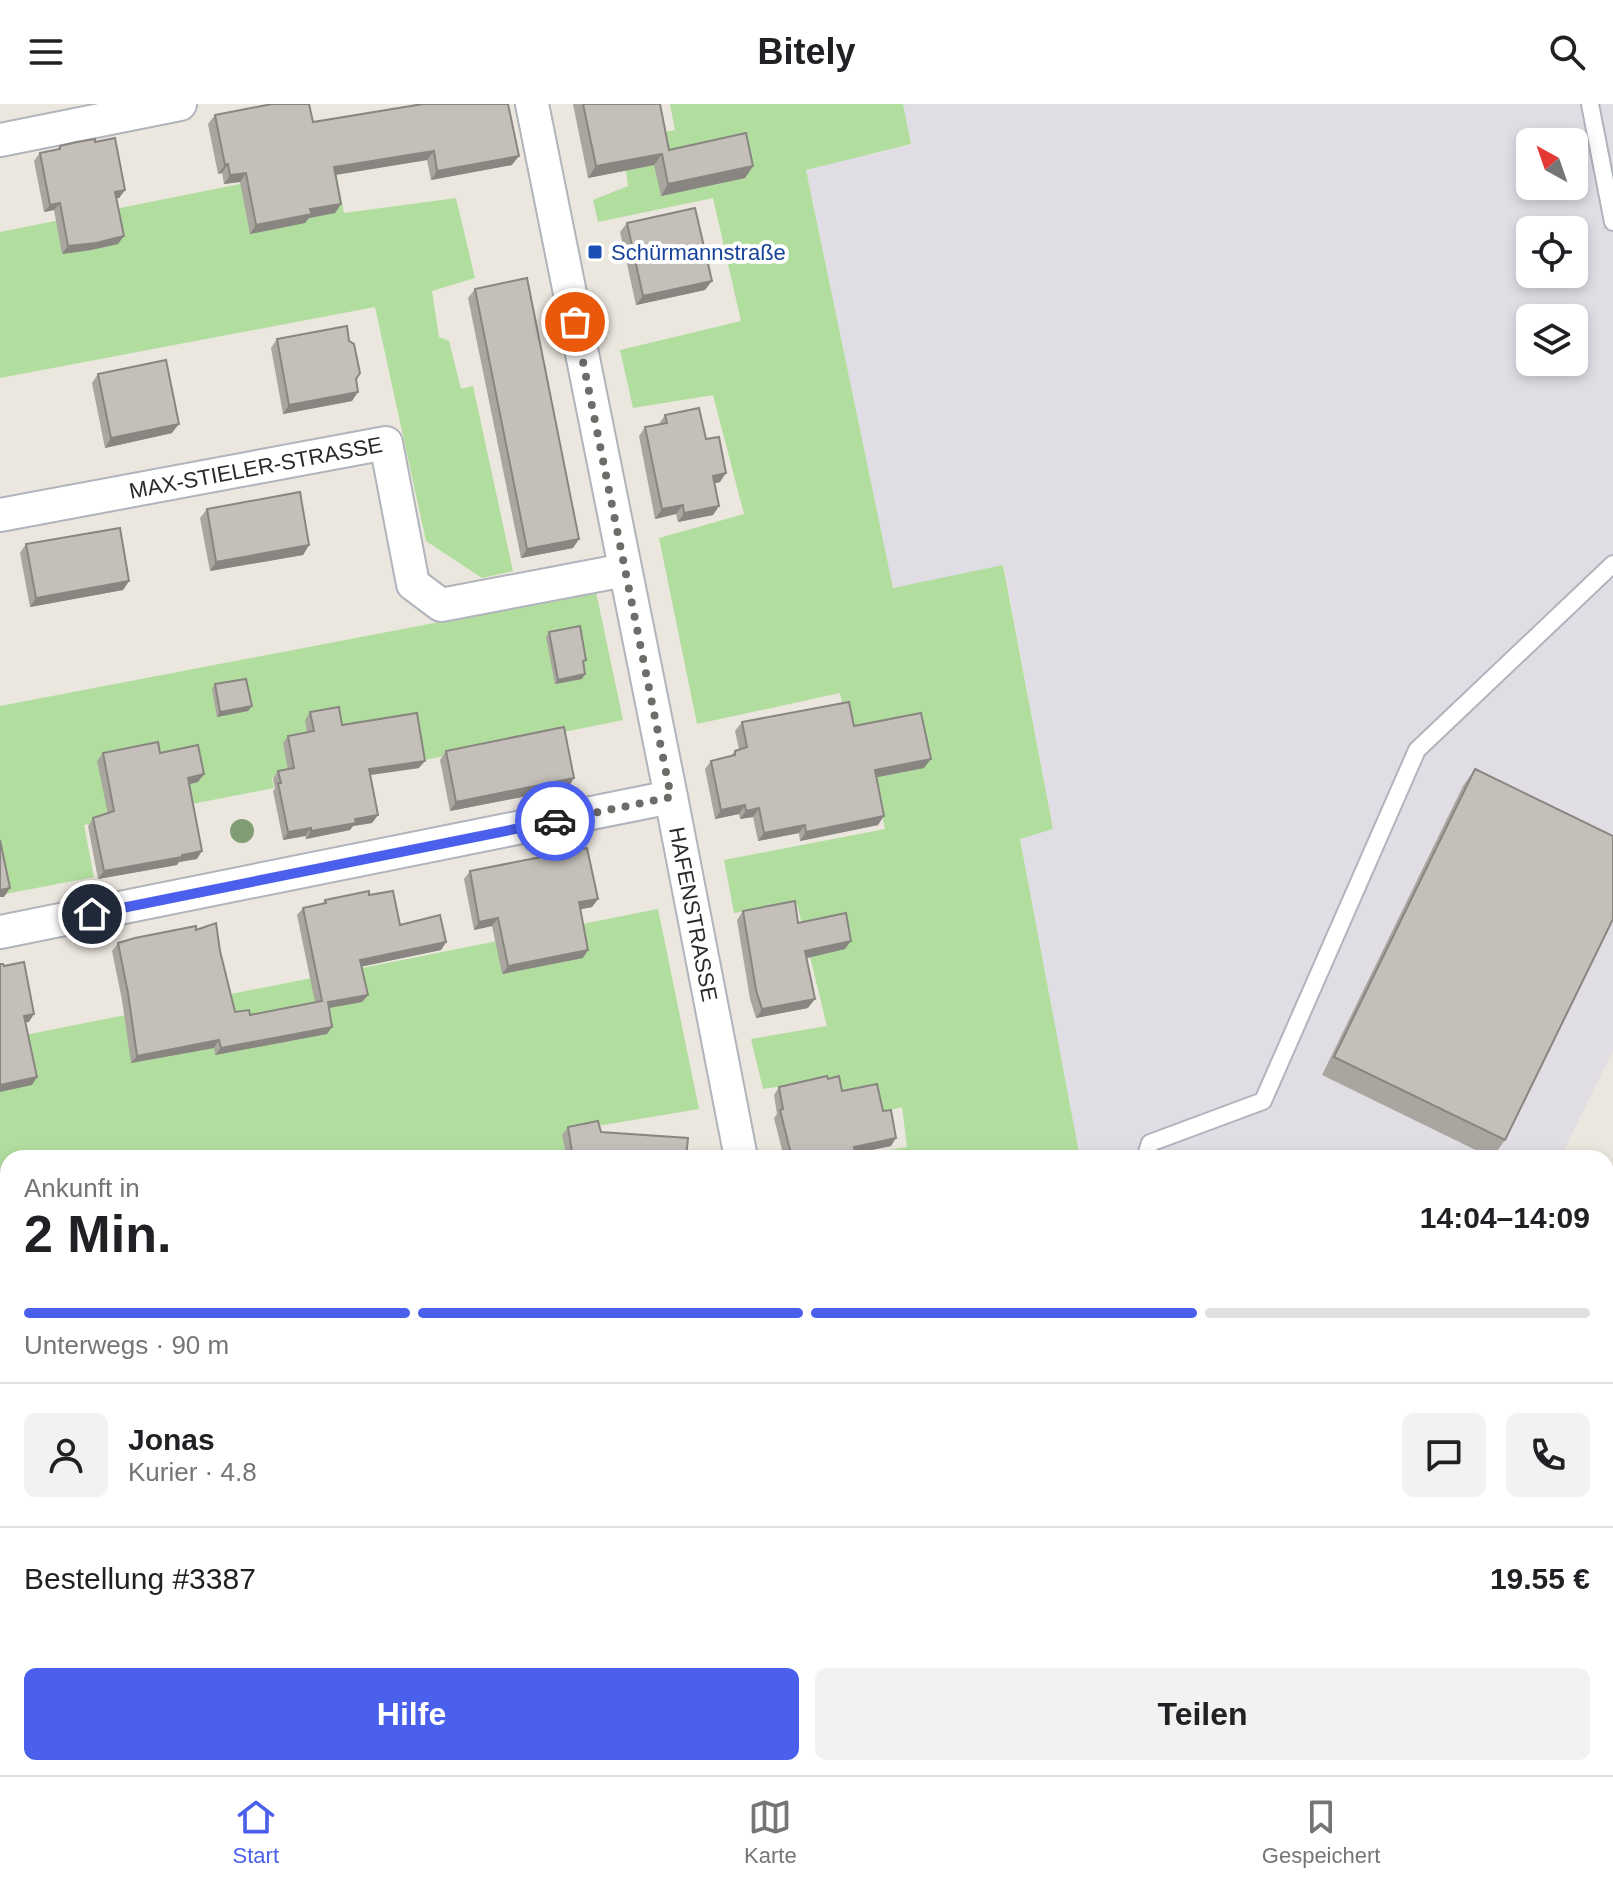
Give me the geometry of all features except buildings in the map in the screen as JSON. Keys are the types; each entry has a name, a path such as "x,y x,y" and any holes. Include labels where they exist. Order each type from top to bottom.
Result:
{"street":[{"path":"0,140 180,104"},
{"name":"HAFENSTRASSE","path":"532,104 739,1150"},
{"name":"MAX-STIELER-STRASSE","path":"0,515 386,443 413,584 441,605 625,570"},
{"path":"0,932 671,797"}],"lane":[{"path":"1590,104 1613,222"},
{"path":"1148,1150 1150,1143 1263,1101 1417,750 1613,564"}],"shaded area":[{"path":"903,104 1613,104 1613,1050 1564,1150 1078,1150 1020,838 1053,829 1004,565 893,589 806,169 911,145"}],"green space":[{"path":"670,104 903,104 911,144 806,170 893,588 1003,565 1053,829 1020,839 1078,1150 889,1150 907,1147 902,1107 883,1112 878,1085 839,1093 835,1078 763,1089 751,1039 827,1026 797,904 734,913 724,860 885,829 873,775 858,780 840,693 697,724 659,538 744,514 713,395 633,408 620,350 741,321 713,198 598,222 593,200 628,186 622,140 675,130"},
{"path":"335,165 344,213 456,198 475,278 432,291 439,337 449,341 461,389 473,386 513,571 482,578 426,541 375,307 0,378 0,232"},
{"path":"596,592 623,720 420,761 272,778 274,788 84,825 94,877 5,894 0,868 0,706"},
{"path":"658,909 699,1109 597,1126 602,1150 0,1150 0,1040"}],"way so far":[{"path":"555,821 671,797 575,322"}],"place":[{"name":"Schürmannstraße","path":"595,252"}],"route":[{"path":"92,914 555,821"}]}
